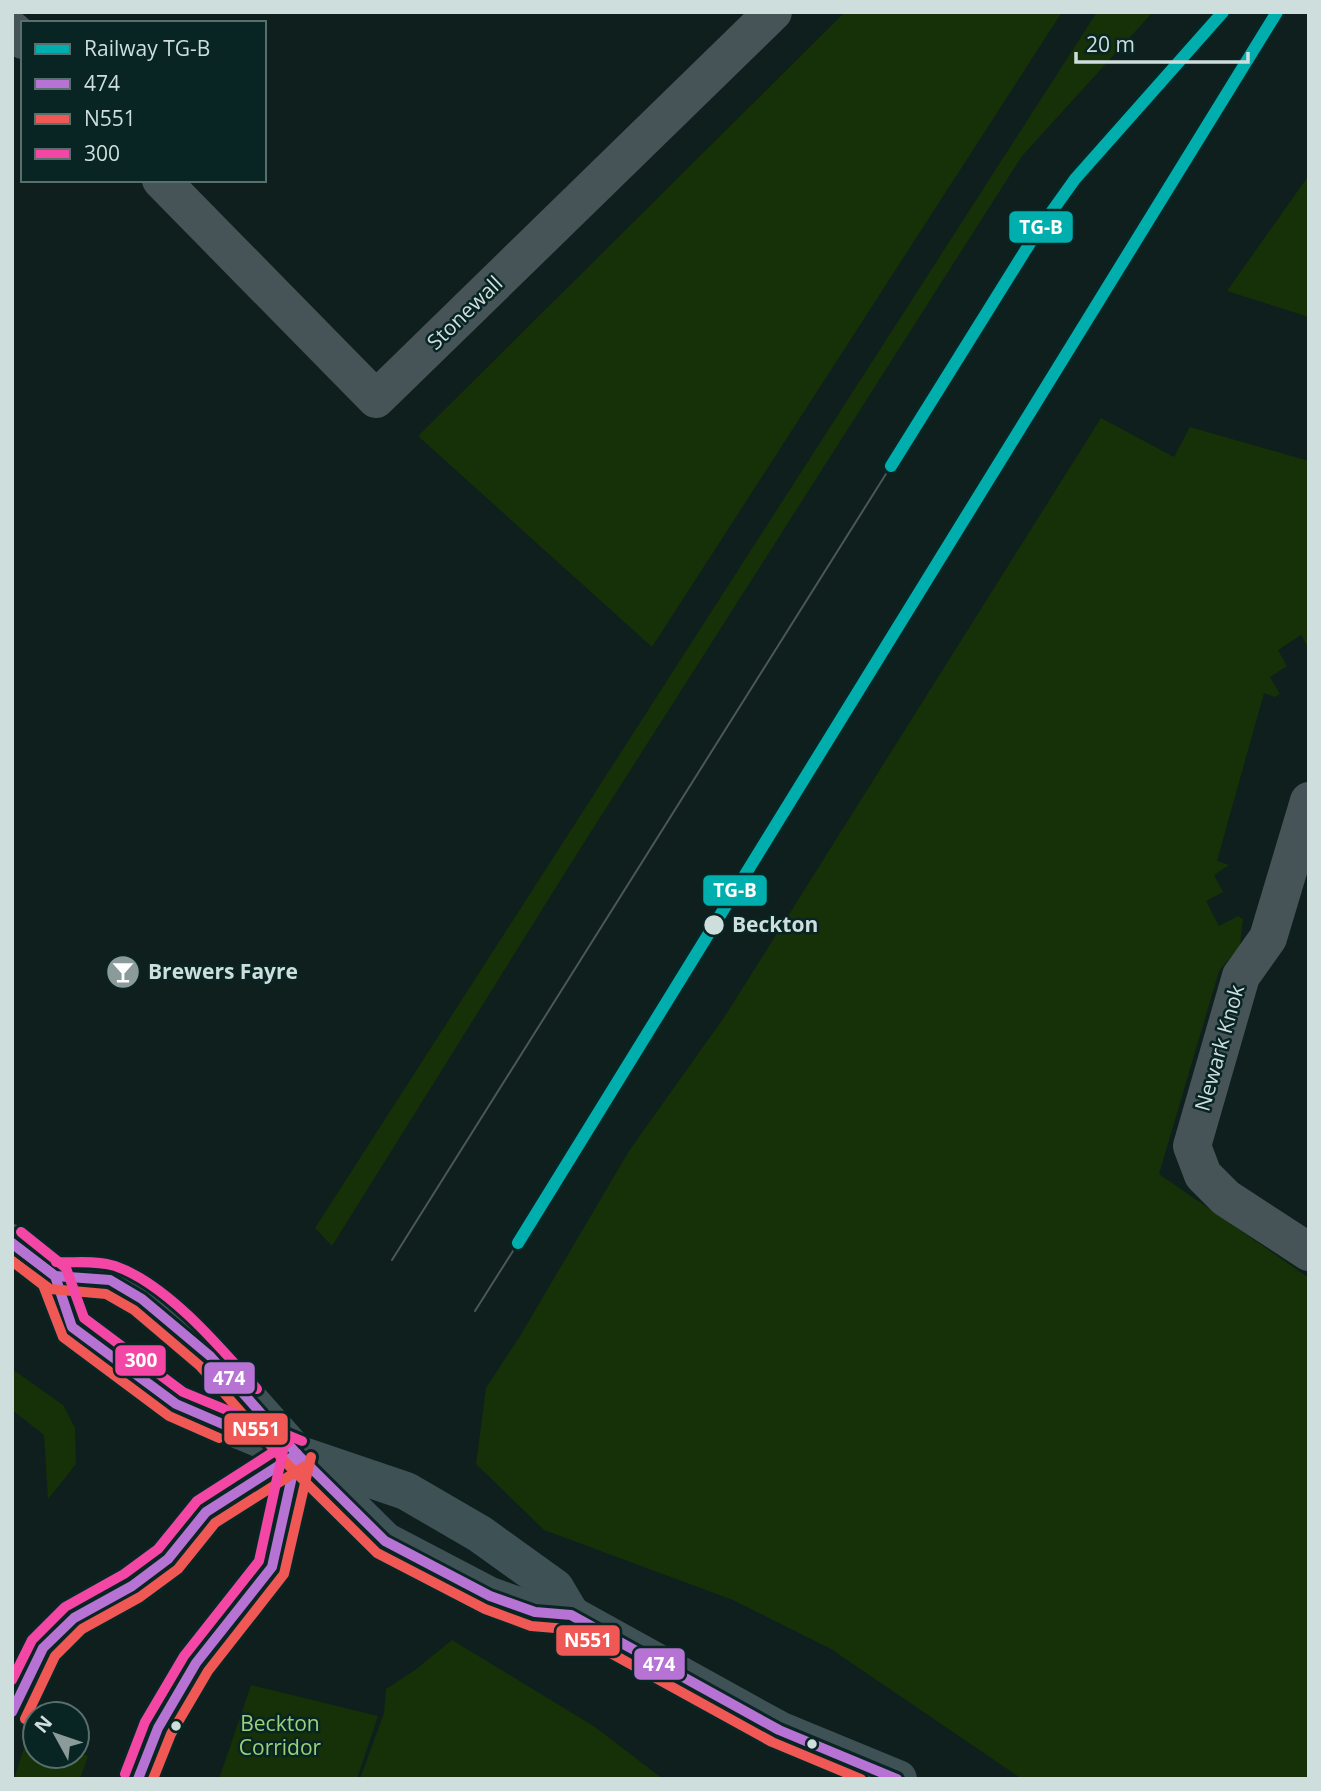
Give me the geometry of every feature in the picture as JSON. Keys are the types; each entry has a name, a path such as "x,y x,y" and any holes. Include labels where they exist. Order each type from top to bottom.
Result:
{"main road":[{"path":"12,1243 55,1276 110,1280 142,1299 210,1356 297,1454 385,1541 490,1596 535,1612 571,1615 779,1730 898,1779"},
{"path":"55,1276 72,1327 176,1404 297,1454 406,1491 480,1534 555,1588 571,1615"}],"street":[{"name":"Stonewall","path":"163,182 376,399 773,12"},
{"name":"Newark Knok","path":"1309,802 1268,938 1241,976 1192,1146 1203,1175 1226,1198 1309,1252"}],"green space":[{"path":"845,12 1062,12 652,647 418,436"},
{"path":"1097,12 1153,12 1022,156 573,860 332,1246 315,1228"},
{"path":"1309,175 1309,317 1227,291"},
{"path":"1101,418 1174,457 1190,427 1309,461 1309,649 1301,635 1278,650 1287,666 1270,677 1280,694 1275,697 1264,693 1217,861 1229,865 1214,875 1223,892 1206,901 1219,926 1238,916 1243,919 1240,946 1219,971 1159,1174 1309,1278 1309,1779 1022,1779 831,1649 733,1600 544,1530 476,1464 486,1388 520,1336 629,1151 725,1016"},
{"path":"12,1369 63,1405 75,1428 76,1464 48,1499 44,1435 12,1410"},
{"path":"452,1640 595,1727 663,1779 360,1779 384,1713 386,1689"},
{"name":"Beckton Corridor","path":"251,1685 378,1716 357,1779 219,1779"},
{"path":"21,1758 21,1770 83,1770 80,1779 14,1779"}],"tram line":[{"path":"392,1260 891,466"},
{"path":"475,1311 518,1243"}],"rail line":[{"name":"TG-B","path":"891,466 1035,235 1075,179 1223,12"},
{"name":"TG-B","path":"518,1243 1277,12"}],"transit line":[{"name":"300","path":"21,1232 66,1268 84,1318 183,1392 302,1441"},
{"name":"474","path":"12,1243 55,1276 110,1280 142,1299 210,1356 297,1454 385,1541 490,1596 535,1612 571,1615 779,1730 897,1779"},
{"name":"474","path":"18,1248 55,1276 72,1327 176,1404 225,1425"},
{"name":"N551","path":"12,1261 50,1289 106,1294 134,1310 200,1366 287,1464 377,1553 485,1609 531,1626 567,1629 772,1742 861,1779"},
{"name":"N551","path":"12,1261 43,1285 63,1337 169,1416 219,1438"},
{"name":"300","path":"56,1262 108,1264 135,1275 154,1287 192,1319 257,1389"},
{"name":"300","path":"12,1680 32,1640 65,1607 124,1574 158,1549 197,1501 289,1442"},
{"name":"300","path":"125,1774 145,1722 184,1656 259,1561 283,1451"},
{"name":"474","path":"12,1712 43,1648 74,1618 132,1586 168,1559 206,1512 297,1454"},
{"name":"474","path":"138,1779 158,1728 196,1663 272,1567 297,1454"},
{"name":"N551","path":"153,1779 171,1734 208,1671 284,1574 311,1457"},
{"name":"N551","path":"34,1700 55,1656 82,1629 140,1597 178,1569 215,1523 305,1466"}],"place":[{"name":"Beckton","path":"714,925"},
{"name":"Brewers Fayre","path":"123,972"}]}
